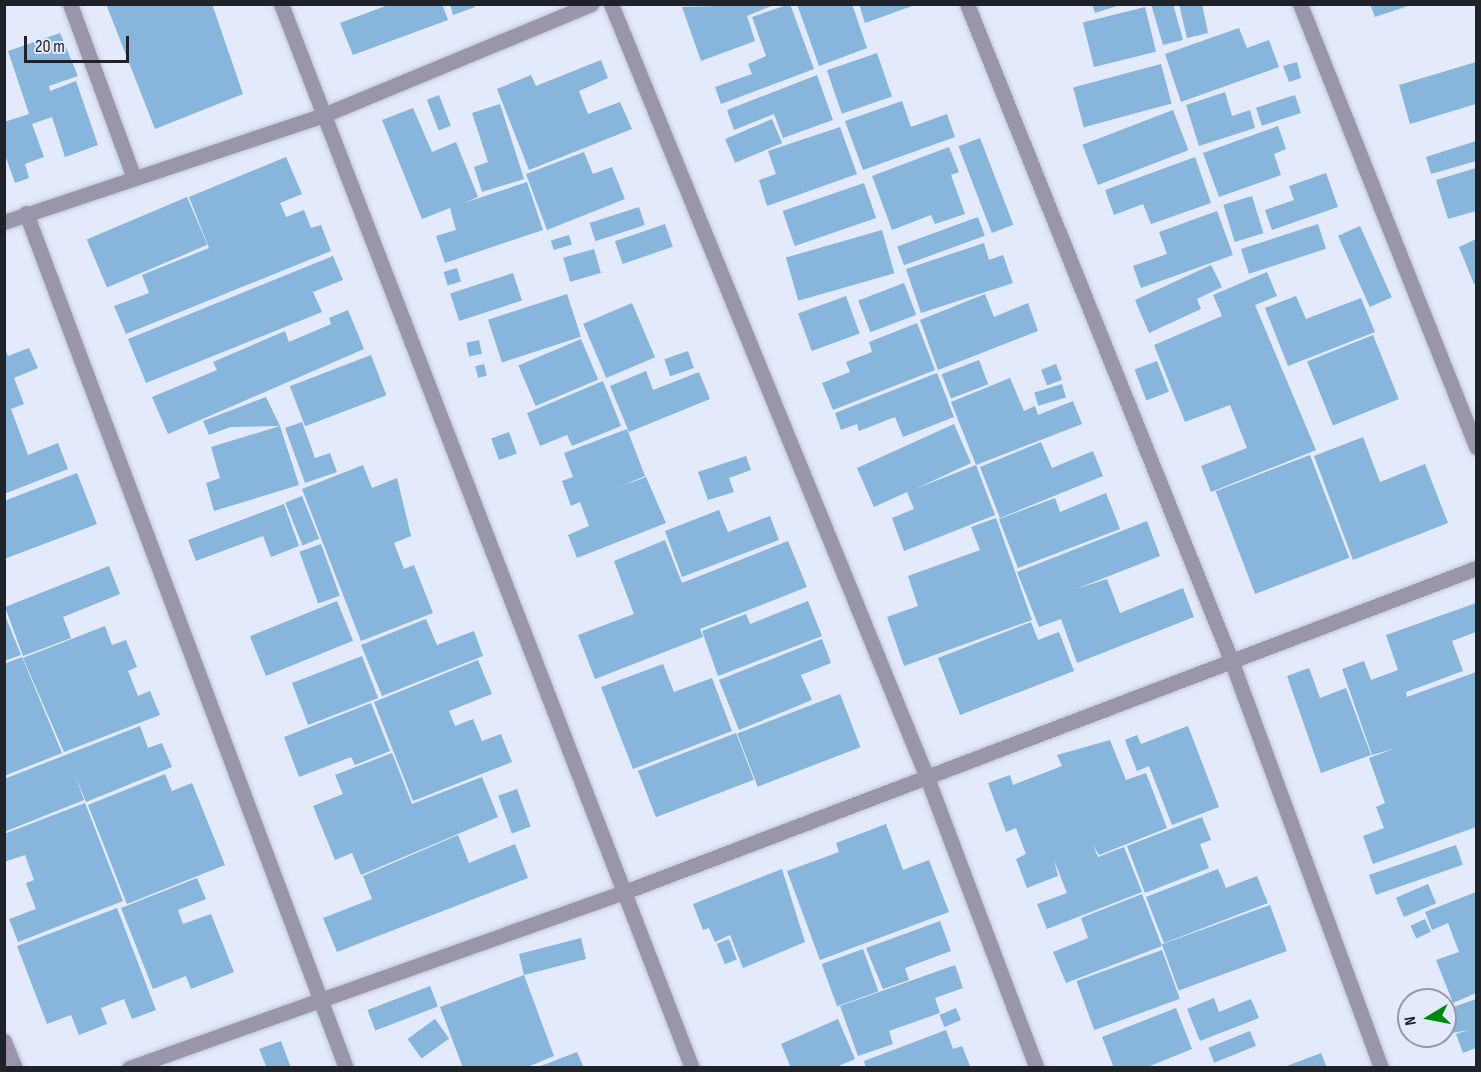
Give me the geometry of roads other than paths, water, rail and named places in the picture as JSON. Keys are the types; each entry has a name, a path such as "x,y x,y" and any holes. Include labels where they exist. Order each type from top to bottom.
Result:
{"street":[{"path":"70,4 133,175"},
{"path":"281,4 326,114 627,891 692,1068"},
{"path":"4,222 133,175 326,114 591,4"},
{"path":"611,4 926,775 1037,1068"},
{"path":"967,4 1231,660 1382,1068"},
{"path":"1300,4 1476,447"},
{"path":"26,213 324,1000 346,1068"},
{"path":"129,1068 627,891 926,775 1476,568"},
{"path":"4,1041 15,1068"}]}
